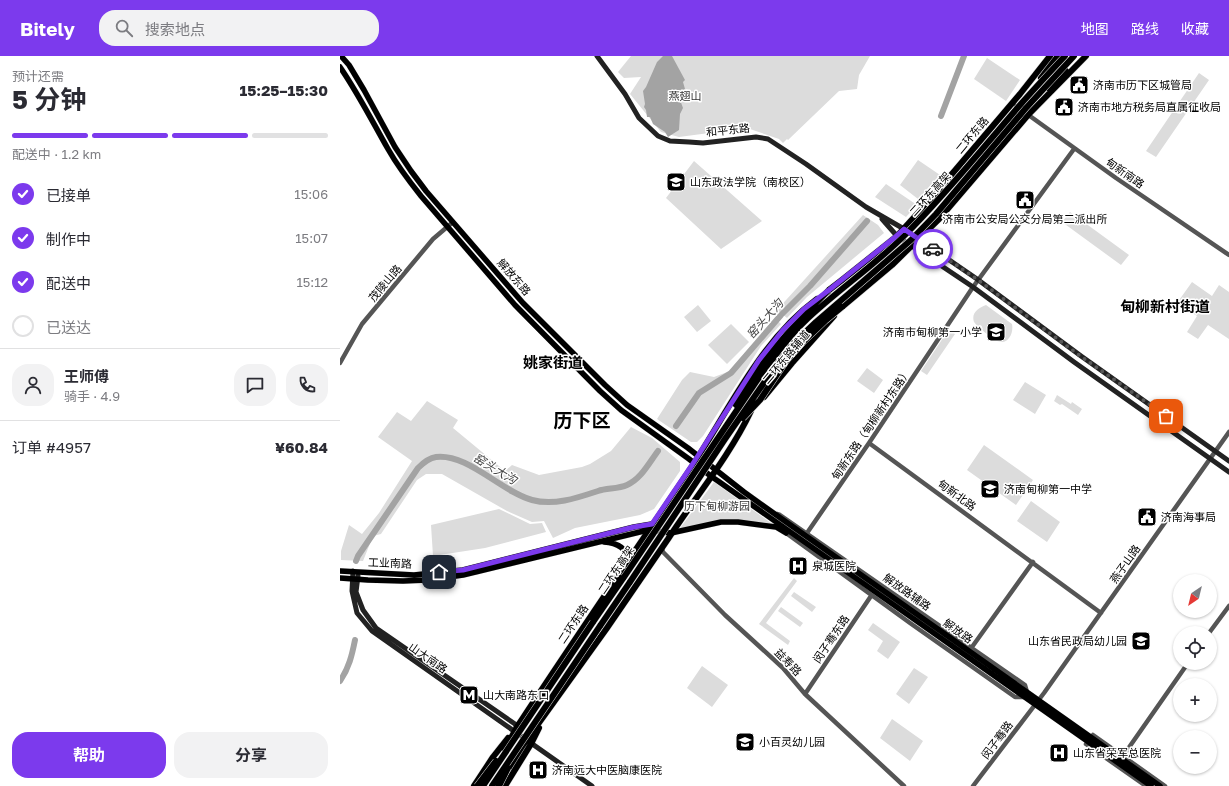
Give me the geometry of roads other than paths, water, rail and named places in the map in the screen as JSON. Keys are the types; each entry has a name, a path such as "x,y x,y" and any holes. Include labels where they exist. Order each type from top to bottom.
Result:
{"highway":[{"name":"二环东路","path":"829,290 904,229 930,201 1050,56"},
{"path":"1024,106 1058,56"},
{"name":"二环东高架","path":"1024,106 1065,56"},
{"name":"二环东高架","path":"492,786 527,742 723,437 760,376 781,346 803,322 868,269 904,236 1024,106 1074,56"},
{"path":"1024,106 1082,56"},
{"path":"723,437 760,400 786,361 815,331 842,306 892,265 939,219 1028,115 1086,56"},
{"path":"723,437 744,390 787,333 829,290"},
{"name":"二环东路辅道","path":"736,396 759,360 783,330 804,309 829,290"},
{"name":"二环东路辅道","path":"716,471 746,421 792,362 842,306"},
{"name":"二环东路","path":"482,786 516,731 736,396"},
{"name":"二环东高架","path":"482,786 516,731 723,437"},
{"path":"497,786 662,549 671,533 716,471"},
{"name":"二环东路","path":"475,786 493,757 510,735 516,731"},
{"path":"475,786 516,731"},
{"path":"506,783 517,767 527,742"},
{"path":"497,786 501,778 509,769 527,742"},
{"name":"二环东路","path":"491,772 493,757"},
{"path":"509,769 517,767"},
{"path":"506,783 509,769"}],"main road":[{"name":"解放东路","path":"341,56 364,90 395,147 411,171 426,191 523,303 626,405 677,440 716,471"},
{"name":"和平东路","path":"596,56 625,94 639,118 658,136 670,141 689,142 756,137 768,140 806,164 879,215 904,229 978,279 1079,355 1229,461"},
{"name":"解放东路","path":"340,67 359,96 395,161 421,196 515,305 598,389 621,410 712,477"},
{"name":"和平东路","path":"879,215 897,236 972,287 1229,472"},
{"name":"解放路","path":"716,471 784,529 922,625 1037,701 1151,786"},
{"name":"解放路","path":"712,477 772,512 1026,694"},
{"name":"工业南路","path":"340,578 411,581 463,575 648,530 671,533 721,522 757,524 784,529"},
{"path":"652,524 671,533"},
{"name":"工业南路","path":"340,571 414,575 463,570 634,527 652,524"},
{"path":"598,542 611,543 623,548 628,554 628,560"},
{"name":"山大南路","path":"355,572 352,593 357,613 372,631 516,731 527,742 592,786"},
{"path":"884,592 897,595"},
{"path":"910,623 922,625"},
{"name":"解放路","path":"1088,738 1160,786"}],"street":[{"name":"甸新南路","path":"1012,103 1074,149 1229,255"},
{"name":"甸新东路（甸柳新村东路）","path":"806,533 870,442 972,287 1074,149"},
{"name":"茂陵山路","path":"340,363 362,324 432,239 453,222"},
{"name":"燕子山路","path":"1037,701 1210,458 1229,428"},
{"name":"燕子山路","path":"1214,450 1229,432"},
{"name":"甸新北路","path":"870,442 1101,612"},
{"name":"解放路辅路","path":"772,512 780,515 972,647 1025,685 1026,694"},
{"path":"784,529 872,596 1015,697 1026,694"},
{"name":"益寿路","path":"662,549 662,552 725,615 783,668 805,694 904,786"},
{"path":"972,647 1033,562"},
{"name":"闵子骞东路","path":"805,694 872,596"},
{"path":"1214,626 1229,606"},
{"path":"1123,756 1183,670"},
{"name":"闵子骞路","path":"973,786 1037,701"},
{"path":"1088,738 1123,756 1165,786"},
{"path":"1088,738 1146,786"}],"waterway":[{"name":"窑头大沟","path":"941,116 964,56"},
{"name":"窑头大沟","path":"676,426 699,393 731,373 781,315 810,286 867,221"},
{"name":"窑头大沟","path":"356,561 418,468 431,458 448,457 460,461 521,496 540,502 557,502 601,490 627,485 641,475 658,451"},
{"name":"窑头大沟","path":"340,681 350,661 355,640"}],"place":[{"name":"济南市历下区城管局","path":"1079,85"},
{"name":"济南市地方税务局直属征收局","path":"1064,107"},
{"name":"山东政法学院（南校区）","path":"676,182"},
{"name":"济南市公安局公交分局第二派出所","path":"1025,200"},
{"name":"济南市甸柳第一小学","path":"996,332"},
{"name":"济南甸柳第一中学","path":"990,489"},
{"name":"济南海事局","path":"1147,517"},
{"name":"泉城医院","path":"798,566"},
{"name":"山东省民政局幼儿园","path":"1141,641"},
{"name":"山大南路东口","path":"469,695"},
{"name":"小百灵幼儿园","path":"745,742"},
{"name":"山东省荣军总医院","path":"1059,753"},
{"name":"济南远大中医脑康医院","path":"538,770"}],"district":[{"name":"甸柳新村街道","path":"1165,307"},
{"name":"姚家街道","path":"553,363"},
{"name":"历下区","path":"582,420"}],"park label":[{"name":"燕翅山","path":"685,96"},
{"name":"历下甸柳游园","path":"717,506"}]}
